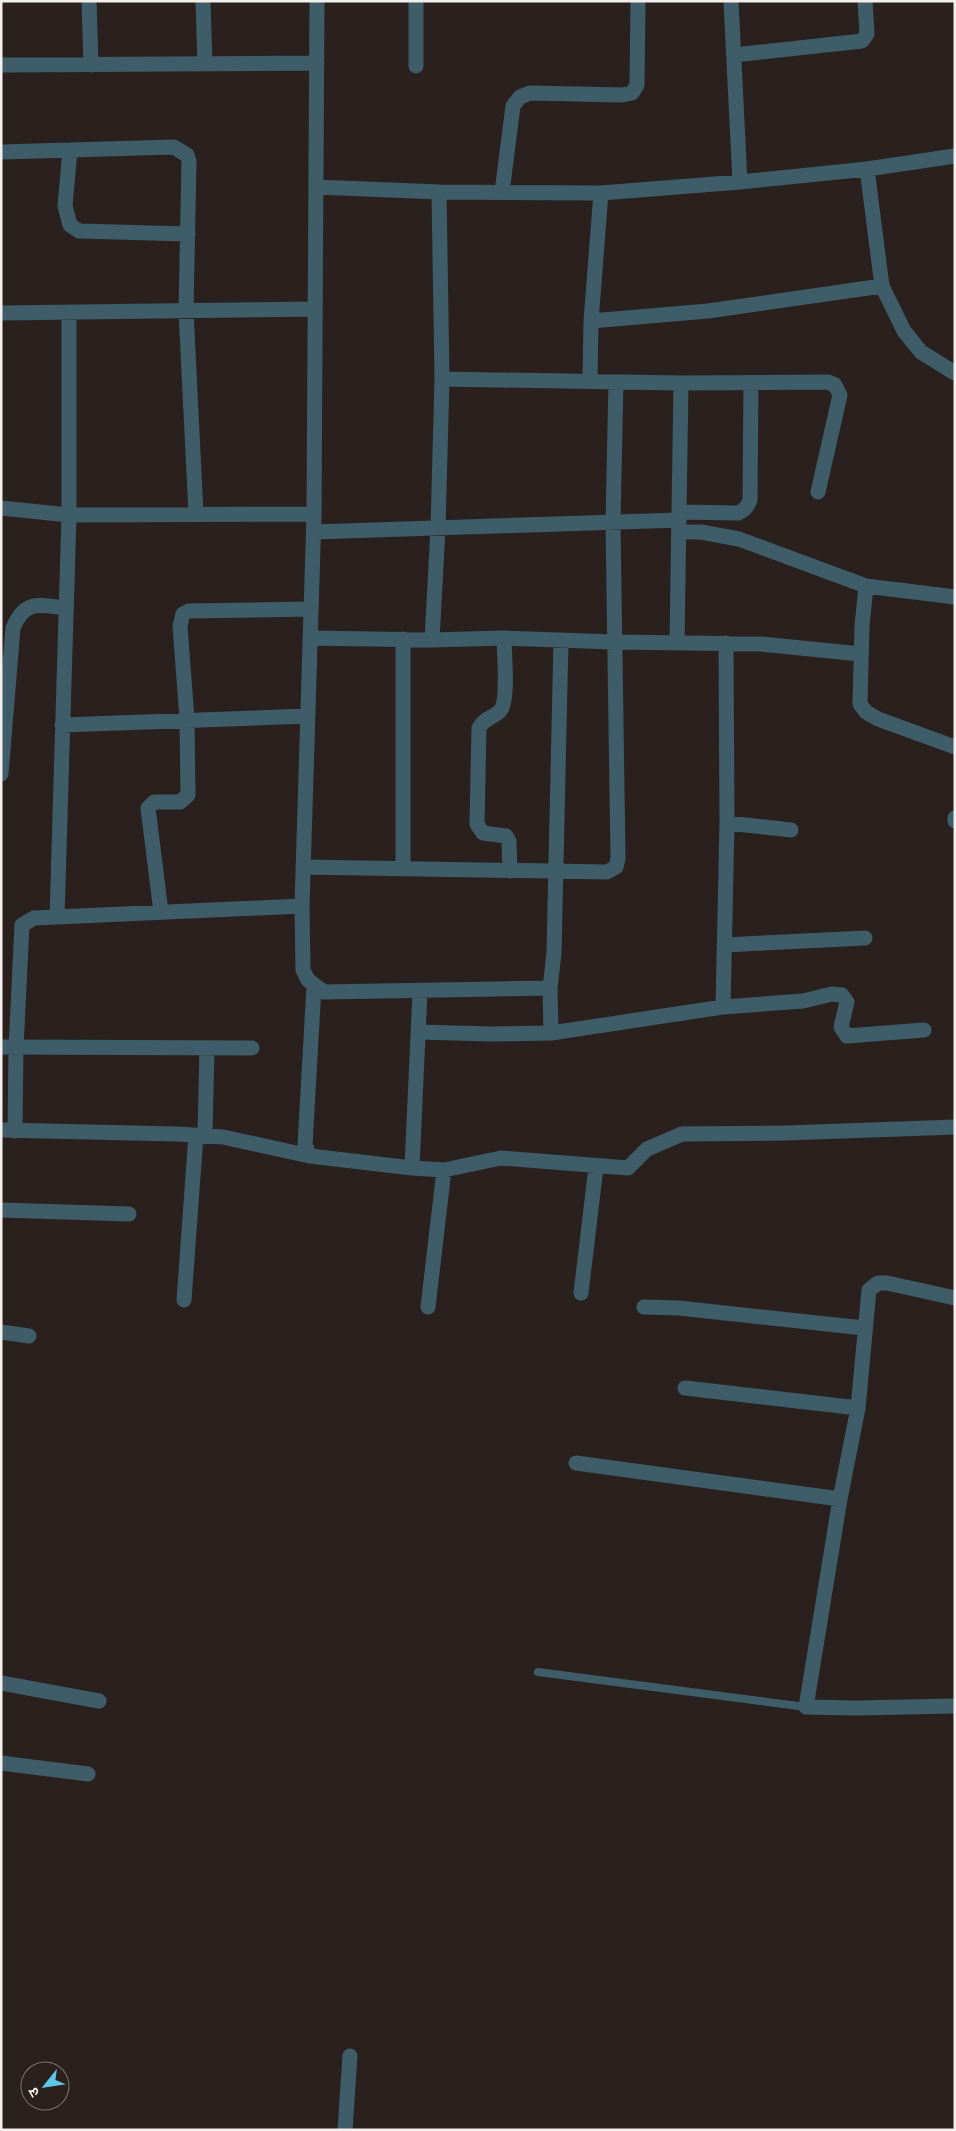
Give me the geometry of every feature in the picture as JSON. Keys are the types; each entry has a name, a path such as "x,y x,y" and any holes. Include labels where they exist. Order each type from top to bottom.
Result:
{"street":[{"path":"89,1 91,65"},
{"path":"203,1 204,64"},
{"path":"317,1 314,532 302,906 303,970 308,980 324,992 550,988"},
{"path":"416,1 416,66"},
{"path":"502,192 513,106 520,97 530,93 622,95 632,93 637,85 638,1"},
{"path":"732,1 740,182"},
{"path":"734,55 862,41 867,34 865,1"},
{"path":"1,65 317,63"},
{"path":"1,152 174,147 187,155 189,161 186,311 196,514"},
{"path":"70,150 65,206 70,225 79,231 188,234"},
{"path":"316,187 439,192 601,193 740,182 867,169 955,156"},
{"path":"867,169 882,286 904,332 921,352 955,373"},
{"path":"432,640 438,528 442,379 439,192"},
{"path":"590,382 591,321 601,193"},
{"path":"591,321 708,311 882,286"},
{"path":"1,313 315,309"},
{"path":"56,917 69,515 69,312"},
{"path":"442,379 681,383 828,382 835,385 840,395 818,492"},
{"path":"303,867 607,872 616,867 618,858 614,522 616,382"},
{"path":"314,532 679,521 744,511 750,500 751,382"},
{"path":"677,643 681,383"},
{"path":"1,508 69,515 314,514"},
{"path":"679,521 701,532 739,539 866,586 955,596"},
{"path":"866,586 860,704 866,712 878,719 955,747"},
{"path":"1,774 13,628 24,610 35,605 66,608"},
{"path":"161,912 148,808 154,802 180,802 188,795 187,719 180,626 183,614 189,611 311,609"},
{"path":"310,638 432,640 504,638 761,644 862,654"},
{"path":"504,638 504,701 499,712 482,723 479,728 478,824 483,833 506,836 509,841 510,871"},
{"path":"403,640 403,869"},
{"path":"551,1033 550,988 554,953 554,871 561,640"},
{"path":"723,1007 727,823 726,643"},
{"path":"62,725 308,716"},
{"path":"727,823 791,830"},
{"path":"302,906 34,918 22,925 8,1048 8,1130 223,1137 310,1156 444,1170 501,1158 528,1159 596,1167 628,1168 647,1149 682,1134 786,1133 955,1127"},
{"path":"724,945 865,938"},
{"path":"310,1156 305,1145 314,986"},
{"path":"412,1168 420,991"},
{"path":"418,1032 551,1033 723,1007 803,1001 832,994 842,995 847,1002 841,1027 847,1036 924,1030"},
{"path":"8,1048 252,1048"},
{"path":"184,1300 207,1048"},
{"path":"581,1293 596,1167"},
{"path":"428,1307 444,1170"},
{"path":"1,1210 129,1214"},
{"path":"955,1298 887,1282 878,1283 869,1290 858,1408 840,1499 806,1707 955,1706"},
{"path":"644,1307 679,1308 864,1328"},
{"path":"1,1332 29,1336"},
{"path":"685,1388 858,1408"},
{"path":"576,1463 840,1499"},
{"path":"1,1683 99,1701"},
{"path":"1,1764 88,1774"},
{"path":"345,2130 350,2056"}],"lane":[{"path":"538,1672 806,1707"}]}
